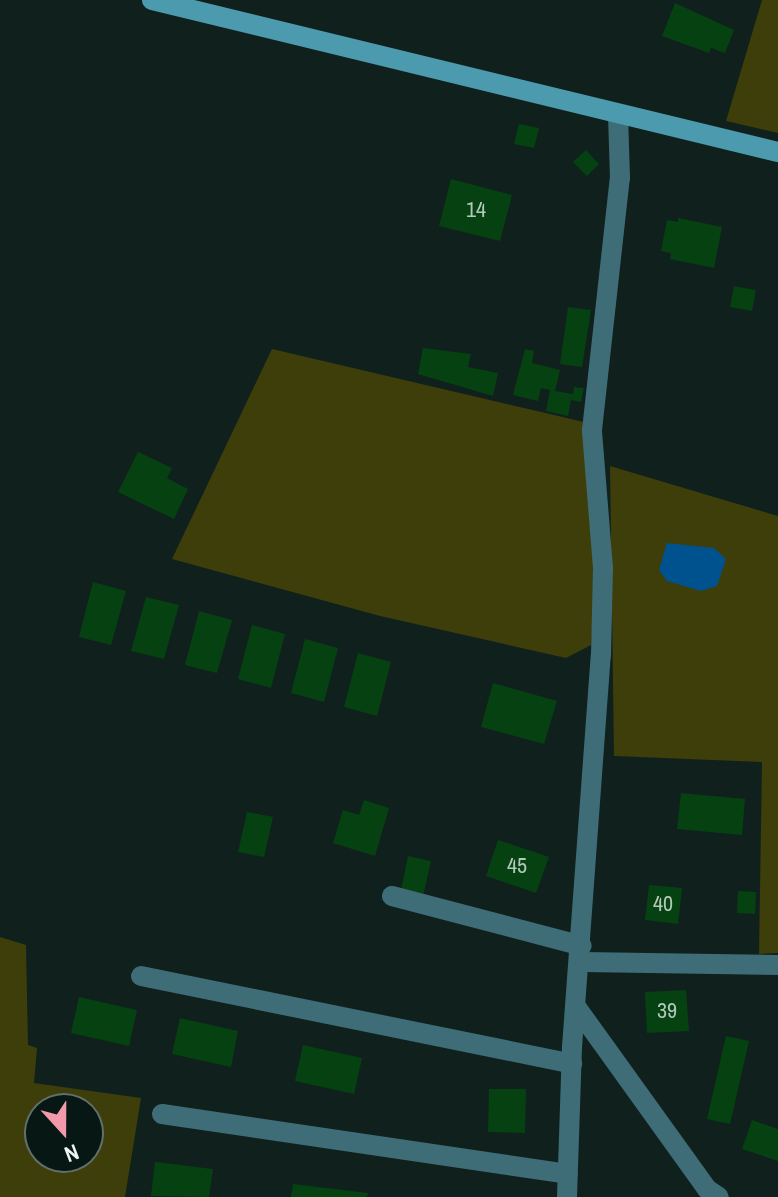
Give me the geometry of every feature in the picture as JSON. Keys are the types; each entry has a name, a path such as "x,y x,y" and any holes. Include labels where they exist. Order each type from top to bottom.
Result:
{"street":[{"path":"152,0 778,152"},
{"path":"567,1197 572,1064 582,954 603,568 592,430 620,178 618,114"},
{"path":"392,896 582,954 778,965"},
{"path":"141,976 572,1064"},
{"path":"577,1008 707,1189 719,1197"},
{"path":"162,1114 568,1174"}],"shaded area":[{"path":"762,0 778,0 778,133 726,121"},
{"path":"272,349 584,422 596,572 591,645 566,658 380,616 172,559"},
{"path":"610,466 778,516 778,953 759,954 762,762 614,756"},
{"path":"0,937 26,945 28,1045 37,1048 34,1083 141,1098 125,1197 0,1197"}],"water":[{"path":"667,543 714,548 726,559 717,586 701,591 667,581 659,570"}],"building":[{"path":"675,3 734,30 725,53 711,48 709,53 662,36"},
{"path":"519,124 539,128 534,148 514,144"},
{"path":"586,150 599,164 587,176 573,162"},
{"path":"451,179 512,195 500,241 439,226"},
{"path":"678,218 722,227 714,268 670,259 671,253 661,251 667,220 678,222"},
{"path":"734,286 756,290 752,311 730,307"},
{"path":"568,307 591,310 582,367 560,364"},
{"path":"423,348 471,354 468,367 498,373 493,396 418,374"},
{"path":"525,349 534,351 532,363 560,370 555,391 573,394 574,387 584,388 581,402 571,400 568,416 546,411 550,390 541,388 538,401 513,395"},
{"path":"138,452 172,468 167,478 188,489 174,519 118,492"},
{"path":"93,582 126,591 111,645 79,637"},
{"path":"146,597 179,605 164,659 131,651"},
{"path":"199,611 232,620 217,673 185,665"},
{"path":"252,625 285,634 271,688 238,679"},
{"path":"305,639 338,648 324,702 291,693"},
{"path":"358,653 391,662 377,716 344,707"},
{"path":"493,683 557,701 544,744 481,727"},
{"path":"681,793 745,799 742,835 677,829"},
{"path":"364,800 389,808 375,856 333,843 343,810 359,815"},
{"path":"247,812 273,817 264,857 238,852"},
{"path":"498,840 549,857 536,893 486,876"},
{"path":"408,856 431,861 423,896 401,890"},
{"path":"649,885 682,888 678,924 645,920"},
{"path":"738,891 756,892 755,914 737,913"},
{"path":"686,990 689,1031 647,1033 645,992"},
{"path":"79,997 137,1010 129,1046 71,1033"},
{"path":"180,1018 238,1031 231,1067 172,1054"},
{"path":"726,1036 749,1041 730,1124 707,1119"},
{"path":"303,1045 362,1058 354,1094 295,1081"},
{"path":"489,1089 526,1089 525,1133 488,1132"},
{"path":"752,1120 778,1129 778,1161 742,1149"},
{"path":"155,1162 213,1169 209,1197 151,1196"},
{"path":"293,1184 368,1193 367,1197 291,1197"}]}
